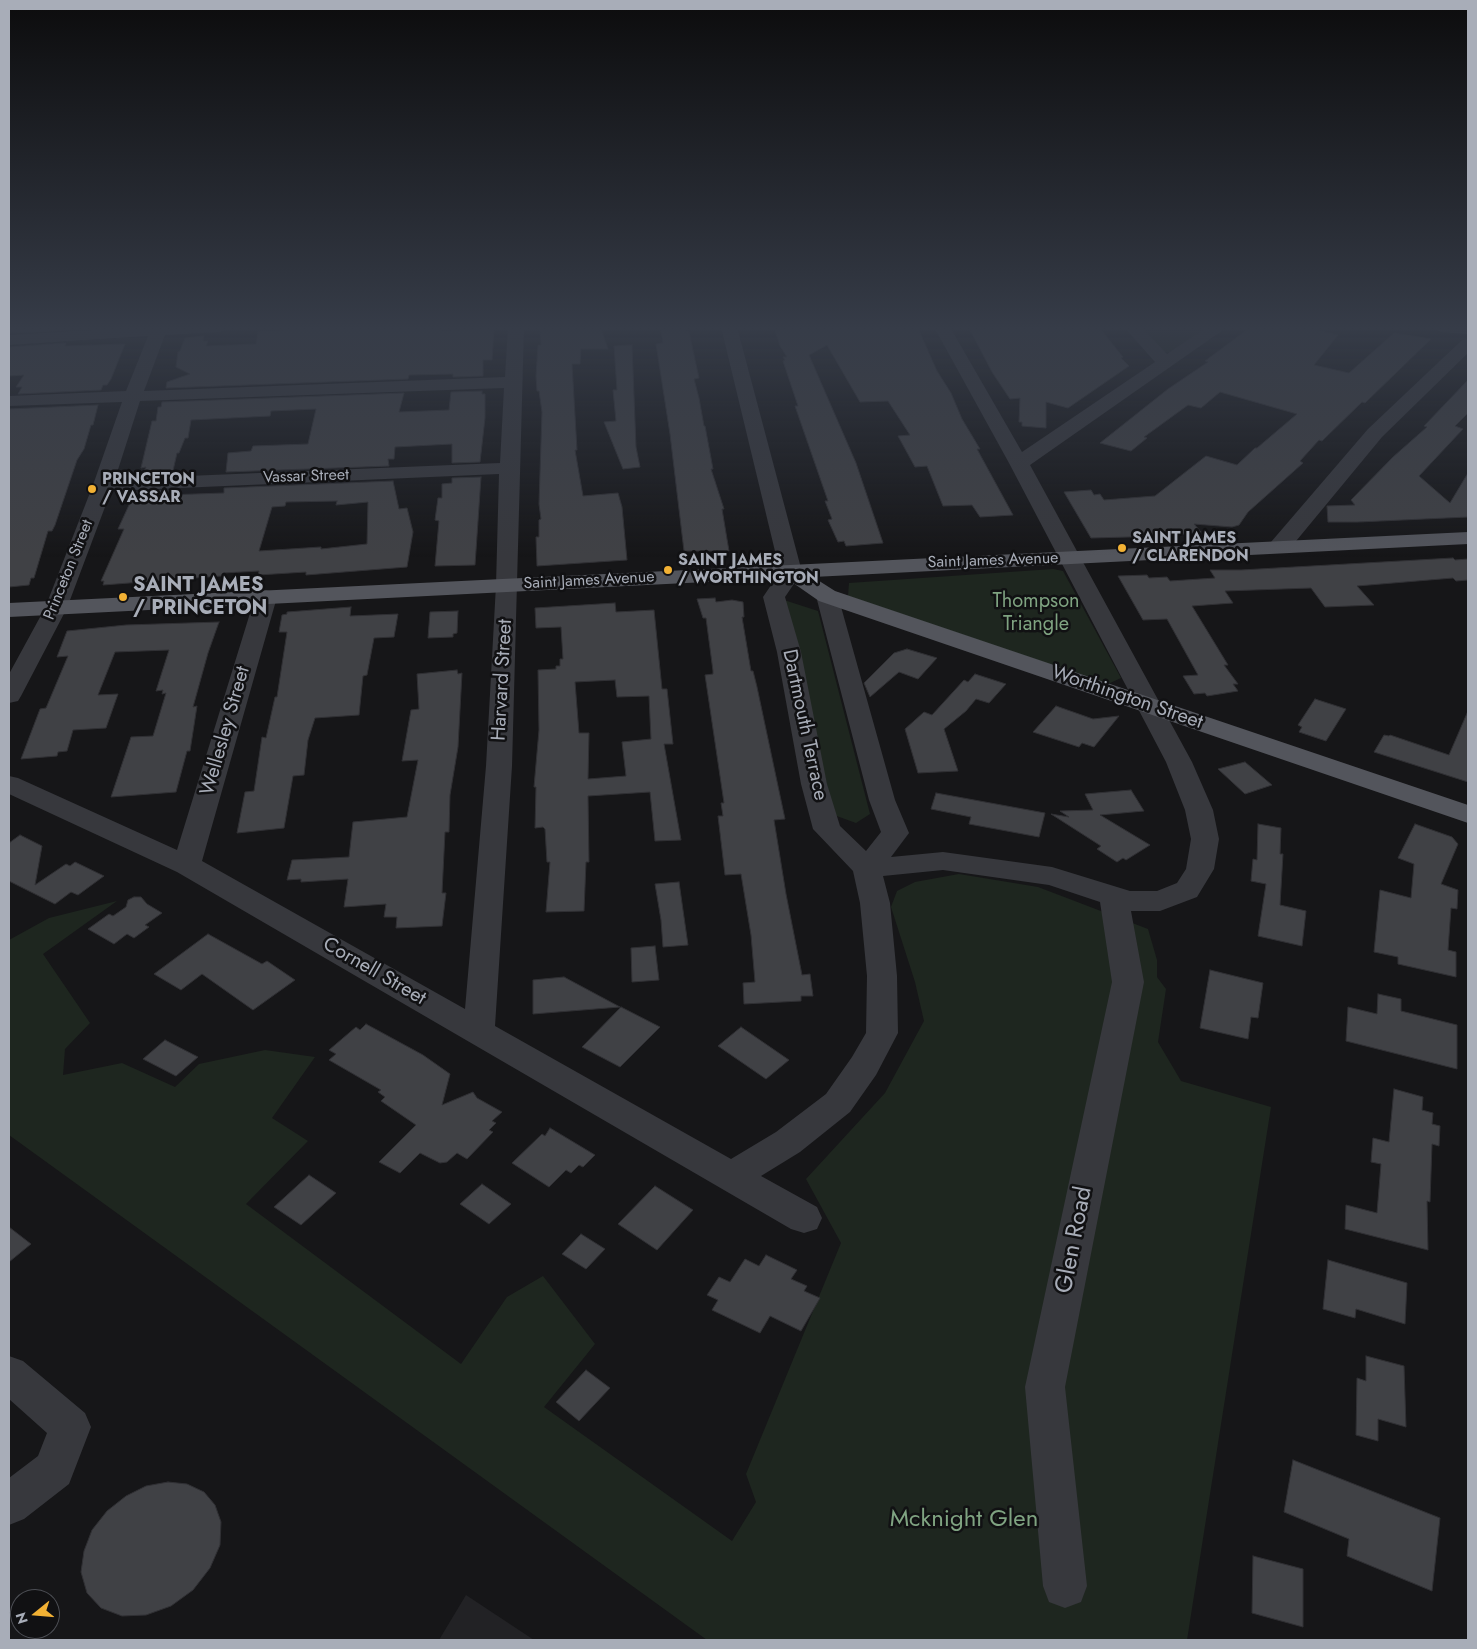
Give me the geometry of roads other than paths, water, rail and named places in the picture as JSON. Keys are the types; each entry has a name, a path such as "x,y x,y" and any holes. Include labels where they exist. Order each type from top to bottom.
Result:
{"main road":[{"name":"Saint James Avenue","path":"9,610 1468,538"},
{"name":"Worthington Street","path":"791,572 827,596 1468,814"}],"street":[{"name":"Princeton Street","path":"9,696 56,608 103,485 130,404"},
{"name":"Harvard Street","path":"480,1032 499,766 508,585 509,468 512,404"},
{"path":"749,404 791,572"},
{"path":"867,868 943,861 1052,876 1130,901 1160,901 1187,890 1200,869 1205,839 1199,810 1179,762 986,404"},
{"path":"1019,462 1103,404"},
{"path":"1279,547 1374,433 1405,404"},
{"name":"Vassar Street","path":"103,485 509,468"},
{"name":"Dartmouth Terrace","path":"791,572 774,597 788,652 814,784 828,829 867,868"},
{"path":"827,596 882,800 895,833 867,868"},
{"name":"Wellesley Street","path":"186,865 266,597"},
{"name":"Cornell Street","path":"9,784 186,865 804,1218"},
{"path":"732,1176 788,1142 838,1103 864,1066 882,1033 882,976 876,903 867,868"},
{"name":"Glen Road","path":"1065,1586 1045,1387 1128,982 1114,896"},
{"path":"9,1374 70,1426 54,1470 9,1504"}],"place":[{"name":"PRINCETON / VASSAR","path":"92,489"},
{"name":"SAINT JAMES / CLARENDON","path":"1122,548"},
{"name":"SAINT JAMES / WORTHINGTON","path":"668,570"},
{"name":"SAINT JAMES / PRINCETON","path":"123,597"}],"park label":[{"name":"Thompson Triangle","path":"1036,614"},
{"name":"Mcknight Glen","path":"964,1520"}]}
